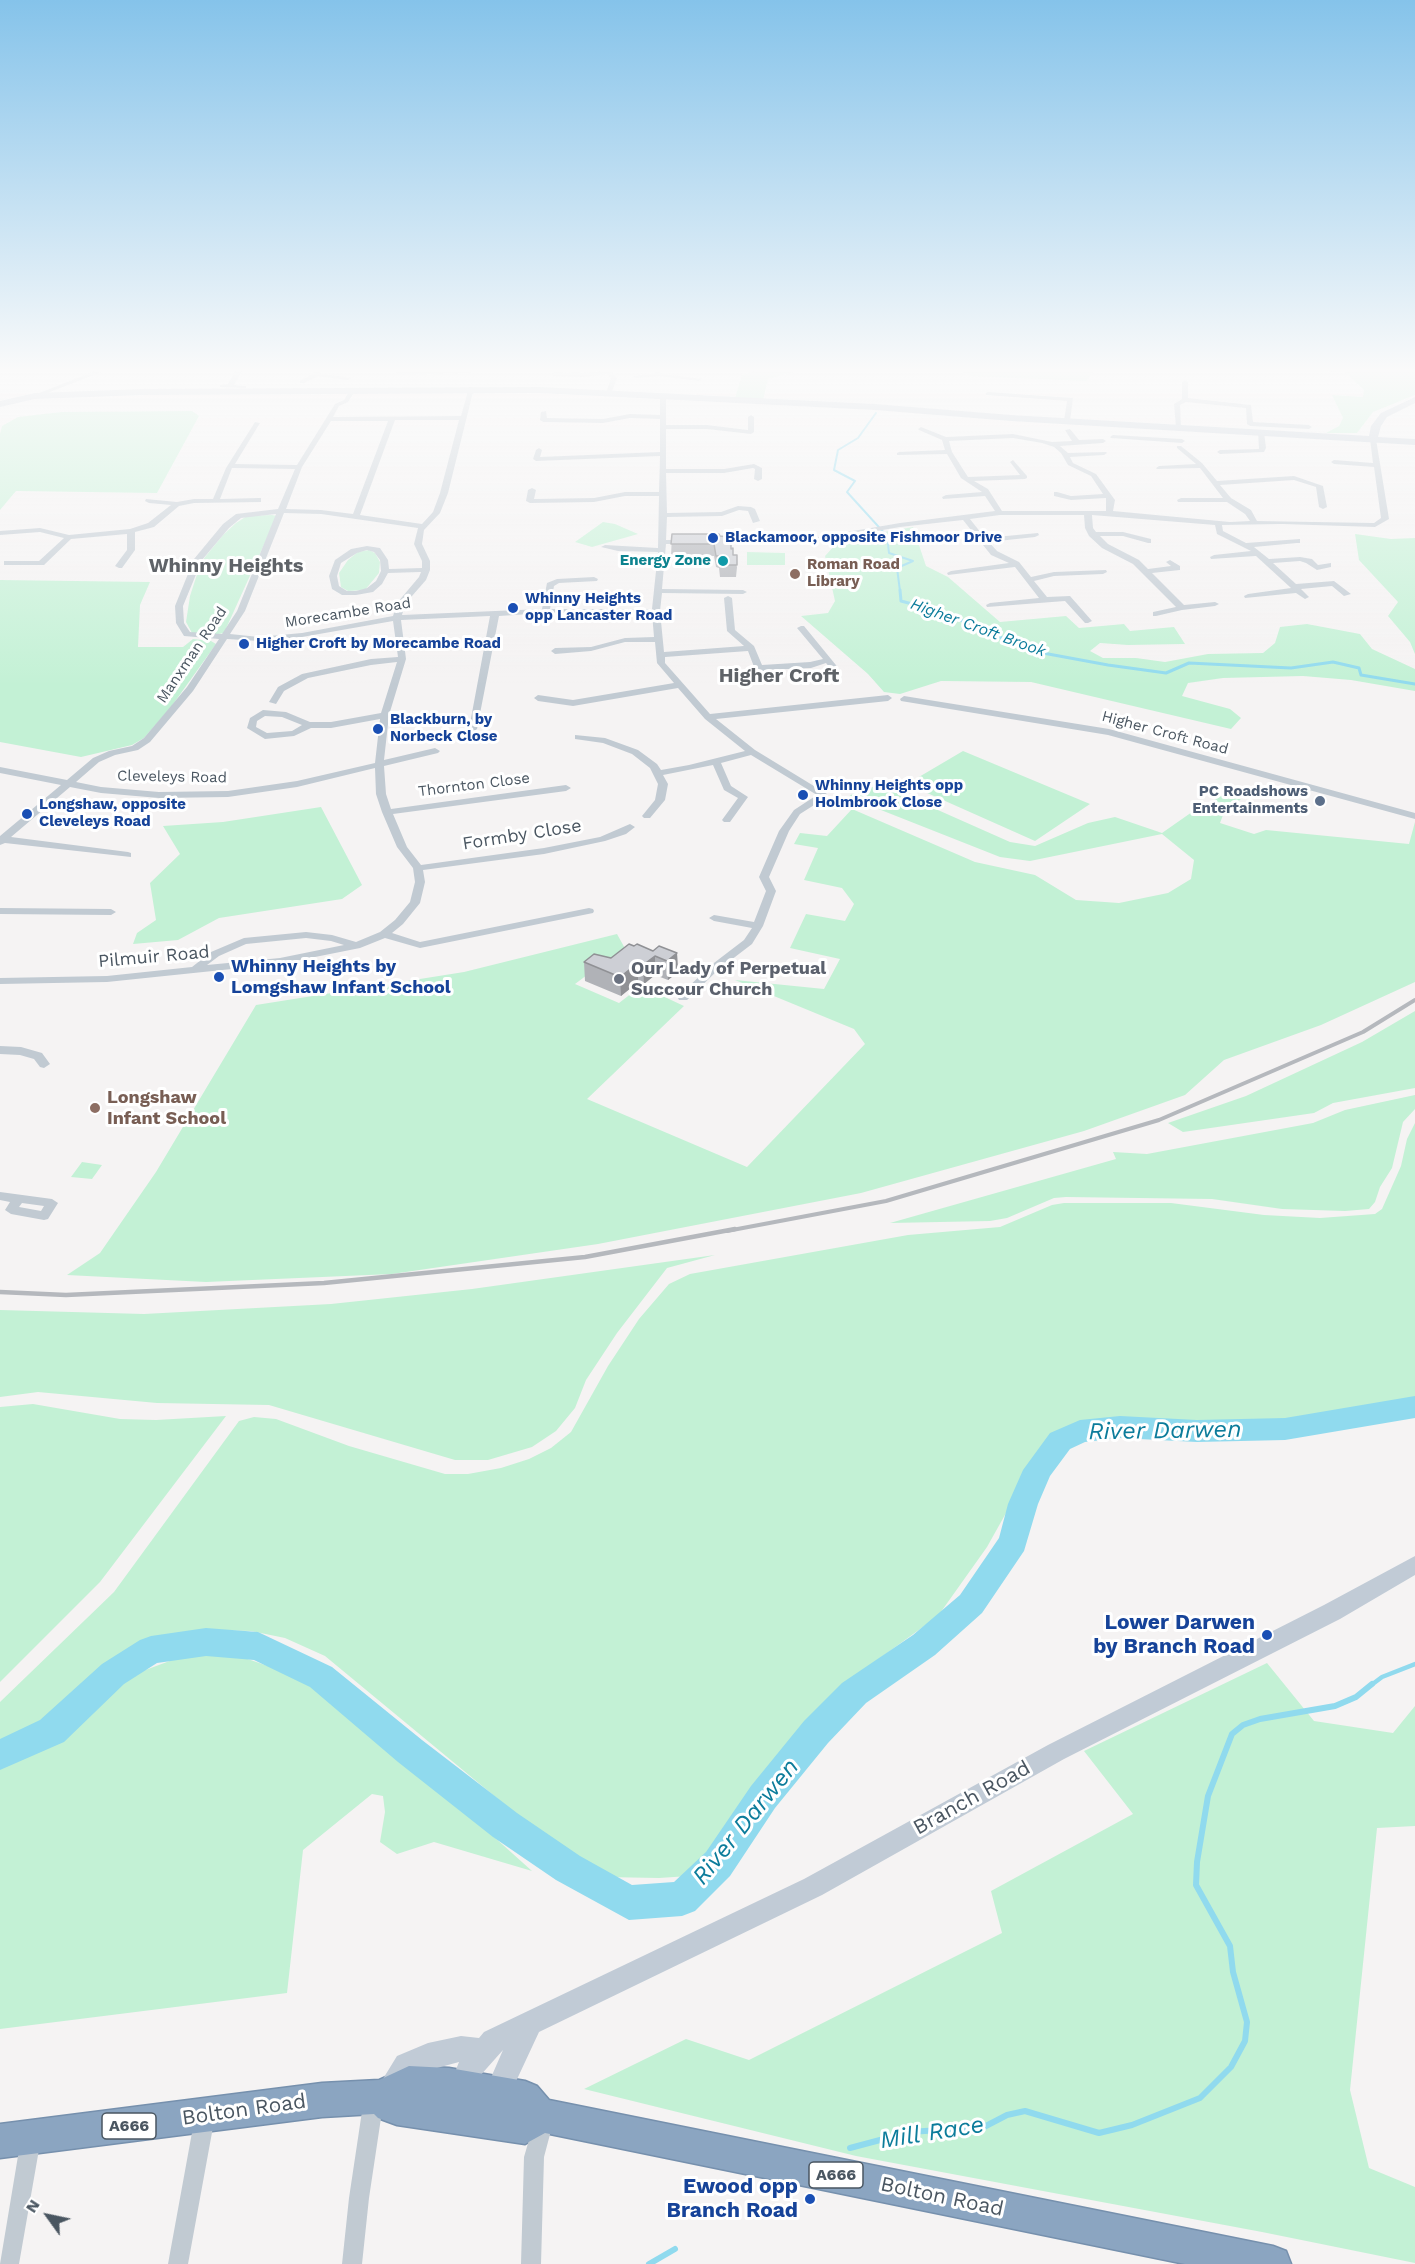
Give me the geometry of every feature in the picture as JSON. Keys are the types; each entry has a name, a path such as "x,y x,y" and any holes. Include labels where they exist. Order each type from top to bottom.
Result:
{"highway":[{"path":"380,2096 390,2106 397,2109 457,2101 493,2107 525,2127 543,2115"},
{"name":"Bolton Road","path":"15,2139 322,2100 380,2096"},
{"name":"Bolton Road","path":"543,2115 1273,2264"}],"street":[{"path":"216,501 227,475"},
{"name":"Manxman Road","path":"1,840 96,760 112,753 135,748 147,740 190,689 241,611 283,511 295,475"},
{"path":"356,515 371,475"},
{"path":"418,868 402,847 387,812 381,794 378,764 385,715 402,659 397,618 401,603 423,578 426,570 426,561 418,544 421,526 436,513 449,475"},
{"path":"662,475 662,546 656,611 661,663 708,717 752,752 822,795 796,812 784,831 764,877 771,891 758,926 748,942 714,968 683,998"},
{"path":"964,475 987,494 1000,513"},
{"path":"967,479 1025,477 1022,475"},
{"path":"1091,475 1111,500 1109,513"},
{"path":"1209,475 1228,500 1248,512 1256,524"},
{"path":"706,541 812,540 900,525 1000,513 1109,513 1218,524 1304,522 1365,526 1382,523 1385,519 1378,475"},
{"path":"1216,483 1294,478 1319,486 1323,507"},
{"path":"532,490 530,501 594,500 625,494 661,494"},
{"path":"946,496 987,494"},
{"path":"1057,494 1071,498 1108,496"},
{"path":"149,501 177,504 194,501 258,500"},
{"path":"1181,500 1228,500"},
{"path":"0,533 40,530 69,537 131,531 151,525 177,504"},
{"path":"662,515 722,514 738,508 751,509 756,521"},
{"name":"Morecambe Road","path":"421,526 392,523 356,515 283,511 239,516 226,526 198,559 179,606 180,623 187,634 224,639 259,639 302,635 397,618 546,611 656,611"},
{"path":"1088,513 1089,528 1092,534 1105,546 1136,562 1182,608"},
{"path":"964,516 994,553 1016,564 1045,600"},
{"path":"1218,524 1220,532 1259,553 1305,597"},
{"path":"119,566 131,550 131,531"},
{"path":"1092,534 1123,534 1148,541"},
{"path":"984,540 1035,535"},
{"path":"7,563 41,563 69,537"},
{"path":"1245,545 1297,541"},
{"path":"605,547 618,549 695,542"},
{"path":"367,548 377,550 384,560 385,571 370,590 345,593 335,587 333,576 338,562 354,551 367,548"},
{"path":"1214,557 1259,553"},
{"path":"1267,561 1300,559 1308,561 1317,568 1328,565"},
{"path":"1145,572 1177,568 1170,562"},
{"path":"951,573 1016,564"},
{"path":"385,571 426,570"},
{"path":"1029,580 1054,574 1103,572"},
{"path":"546,611 550,585 557,581 594,579"},
{"path":"1248,596 1334,584 1347,594"},
{"path":"657,591 743,592"},
{"path":"728,598 731,631 751,648 763,680"},
{"path":"990,605 1067,598 1088,621"},
{"path":"1156,614 1215,604"},
{"path":"473,729 495,613"},
{"path":"801,628 836,669"},
{"path":"555,651 591,650 625,640 657,639"},
{"path":"660,655 751,648"},
{"path":"273,702 280,689 305,676 371,662 402,659"},
{"path":"758,668 811,665 828,660"},
{"path":"538,698 573,703 679,685"},
{"path":"708,717 888,698"},
{"name":"Higher Croft Road","path":"904,699 1109,732 1415,816"},
{"path":"309,725 294,733 265,736 250,728 253,720 263,713 284,714 309,725 331,725 385,715"},
{"path":"578,737 605,741 635,752 654,766 663,784 660,800 646,816"},
{"name":"Cleveleys Road","path":"0,770 101,790 159,795 228,794 297,784 435,751"},
{"path":"658,773 716,762 752,752"},
{"path":"716,762 727,788 743,796 727,820"},
{"name":"Thornton Close","path":"387,812 566,788"},
{"name":"Formby Close","path":"418,868 544,851 602,839 623,832 630,827"},
{"path":"1,840 128,855"},
{"name":"Pilmuir Road","path":"0,981 107,980 280,961 356,946 384,934 399,922 415,903 420,882 418,868"},
{"path":"0,911 111,912"},
{"path":"384,934 420,945 589,911"},
{"path":"714,918 758,926"},
{"path":"193,970 216,954 244,941 306,935 332,938 356,946"},
{"path":"0,1050 21,1051 38,1056 44,1064"},
{"path":"0,1196 19,1198"},
{"name":"Branch Road","path":"457,2101 470,2068 493,2041 527,2027 813,1887 1056,1752 1332,1612 1415,1565"},
{"path":"493,2107 526,2036 527,2027"},
{"path":"352,2264 358,2198 380,2096 406,2065 446,2050 483,2051"},
{"path":"178,2264 205,2115"},
{"path":"531,2264 534,2157 543,2115"},
{"path":"9,2264 15,2139"}],"green space":[{"path":"0,475 167,475 157,493 16,491 0,510"},
{"path":"247,516 277,516 224,633 213,635 192,633 186,622 190,596 201,562 236,523"},
{"path":"603,522 615,524 638,534 592,547 575,542"},
{"path":"913,527 926,566 948,577 1000,622 1066,616 1079,628 1124,624 1130,631 1174,627 1185,644 1100,643 1090,651 1103,658 1136,658 1165,662 1208,654 1263,653 1275,643 1280,627 1307,624 1360,634 1372,649 1415,669 1415,691 1351,680 1303,676 1223,678 1188,683 1182,696 1230,709 1241,718 1231,729 1031,682 941,681 900,694 884,692 868,674 801,616 828,613 835,601 825,556 835,545 855,537"},
{"path":"1355,534 1391,539 1415,538 1415,654 1410,642 1388,616 1398,602 1359,560"},
{"path":"369,550 375,553 380,562 379,573 365,590 348,591 341,587 339,573 348,560 358,552"},
{"path":"747,552 785,553 785,565 747,565"},
{"path":"0,580 150,582 140,605 138,647 183,647 193,639 211,641 216,644 171,707 144,738 132,745 81,757 0,742"},
{"path":"963,751 1090,804 1035,841 907,784"},
{"path":"863,787 886,787 1010,842 1035,846 1088,823 1115,817 1162,833 1192,812 1225,794 1241,799 1226,807 1220,823 1254,834 1266,830 1409,844 1415,822 1415,982 1321,1025 1224,1060 1185,1095 1084,1131 861,1193 598,1244 392,1274 206,1282 67,1275 100,1253 156,1172 256,1005 464,972 617,934 627,952 607,960 575,984 619,1003 641,986 684,1006 587,1099 747,1167 865,1044 854,1029 735,980 824,989 840,959 790,948 806,914 845,921 854,904 842,888 804,880 818,848 794,844 800,833 827,836 852,809 975,862 1035,875 1076,900 1119,903 1168,893 1191,879 1194,860 1162,834 1030,861 1000,857 848,797"},
{"path":"321,807 362,885 342,899 219,918 178,940 133,944 137,933 156,920 150,883 180,854 163,826 223,822"},
{"path":"1415,1011 1415,1088 1333,1103 1314,1113 1183,1132 1168,1123 1246,1096 1362,1042"},
{"path":"1415,1095 1415,1109 1403,1122 1392,1168 1380,1187 1375,1202 1369,1209 1345,1211 1282,1209 1212,1199 1066,1197 1054,1198 1007,1218 990,1221 890,1223 1116,1159 1113,1152 1147,1154 1313,1123 1345,1110"},
{"path":"1415,1123 1415,1397 1278,1424 1130,1422 1085,1425 1060,1436 1039,1454 987,1547 938,1616 836,1690 797,1731 734,1823 689,1876 604,1877 533,1828 325,1656 285,1638 251,1631 212,1630 153,1640 95,1675 67,1697 44,1725 0,1743 0,1702 114,1592 239,1421 254,1417 276,1419 349,1446 445,1474 468,1474 501,1468 529,1459 551,1448 571,1432 608,1366 639,1319 669,1284 690,1274 908,1235 1000,1227 1052,1205 1064,1203 1171,1203 1264,1215 1320,1218 1375,1214 1382,1209 1401,1166 1407,1139"},
{"path":"82,1162 102,1165 92,1179 71,1177"},
{"path":"715,1255 667,1268 617,1333 586,1380 575,1408 556,1431 532,1447 488,1460 455,1460 269,1405 157,1403 38,1392 0,1397 0,1310 144,1314 331,1304 472,1289"},
{"path":"33,1404 120,1419 156,1420 226,1416 100,1582 0,1682 0,1407"},
{"path":"211,1653 242,1657 305,1679 463,1802 493,1836 532,1871 434,1842 397,1854 380,1842 385,1812 383,1796 372,1794 303,1850 287,1993 0,2029 0,1763 60,1735 105,1692 140,1672 175,1659"},
{"path":"1267,1663 1314,1721 1393,1733 1415,1706 1415,1826 1377,1828 1350,2090 1369,2168 1415,2187 1415,2263 856,2156 584,2089 686,2039 749,2060 1002,1933 991,1891 1133,1814 1084,1751"}],"building":[{"path":"672,534 719,534 728,537 731,549 733,548 733,555 737,555 737,565 720,565 714,544 671,544"},
{"path":"629,944 634,946 637,944 653,951 659,946 677,953 667,961 655,956 643,965 638,963 620,977 584,962 594,954 611,958"}],"waterway":[{"name":"Higher Croft Brook","path":"843,475 855,481 847,492 887,536 889,553 913,561 897,568 900,591"},
{"name":"Higher Croft Brook","path":"900,590 901,601 942,612 1032,651 1108,665 1166,673 1189,663 1291,668 1333,662 1359,668 1361,675 1415,684"},
{"name":"River Darwen","path":"0,1755 52,1731 113,1674 151,1650 206,1642 258,1646 321,1677 410,1751 505,1825 568,1868 629,1903 682,1899 718,1864 763,1797 816,1732 854,1693 924,1645 971,1604 1013,1542 1023,1504 1038,1470 1060,1441 1080,1431 1120,1427 1197,1431 1285,1429 1415,1407"},
{"name":"Mill Race","path":"1370,1686 1382,1677 1415,1664"},
{"name":"Mill Race","path":"850,2148 910,2132 984,2127 1007,2115 1025,2111 1099,2133 1132,2125 1200,2098 1231,2067 1245,2041 1247,2022 1233,1972 1230,1946 1196,1885 1197,1862 1208,1796 1232,1734 1243,1725 1260,1719 1335,1706 1356,1697 1372,1684"},
{"name":"Mill Race","path":"649,2264 675,2249"}],"railway":[{"path":"727,1231 886,1201 1159,1120 1363,1032 1415,1000"},
{"path":"0,1292 66,1295 324,1283 585,1257 735,1229"}],"place":[{"name":"Blackamoor, opposite Fishmoor Drive","path":"713,538"},
{"name":"Energy Zone","path":"723,561"},
{"name":"Roman Road Library","path":"795,574"},
{"name":"Whinny Heights opp Lancaster Road","path":"513,608"},
{"name":"Higher Croft by Morecambe Road","path":"244,644"},
{"name":"Blackburn, by Norbeck Close","path":"378,729"},
{"name":"Whinny Heights opp Holmbrook Close","path":"803,795"},
{"name":"PC Roadshows Entertainments","path":"1320,801"},
{"name":"Longshaw, opposite Cleveleys Road","path":"27,814"},
{"name":"Whinny Heights by Lomgshaw Infant School","path":"219,977"},
{"name":"Our Lady of Perpetual Succour Church","path":"619,979"},
{"name":"Longshaw Infant School","path":"95,1108"},
{"name":"Lower Darwen by Branch Road","path":"1267,1635"},
{"name":"Ewood opp Branch Road","path":"810,2199"}],"district":[{"name":"Whinny Heights","path":"226,566"},
{"name":"Higher Croft","path":"779,676"}]}
